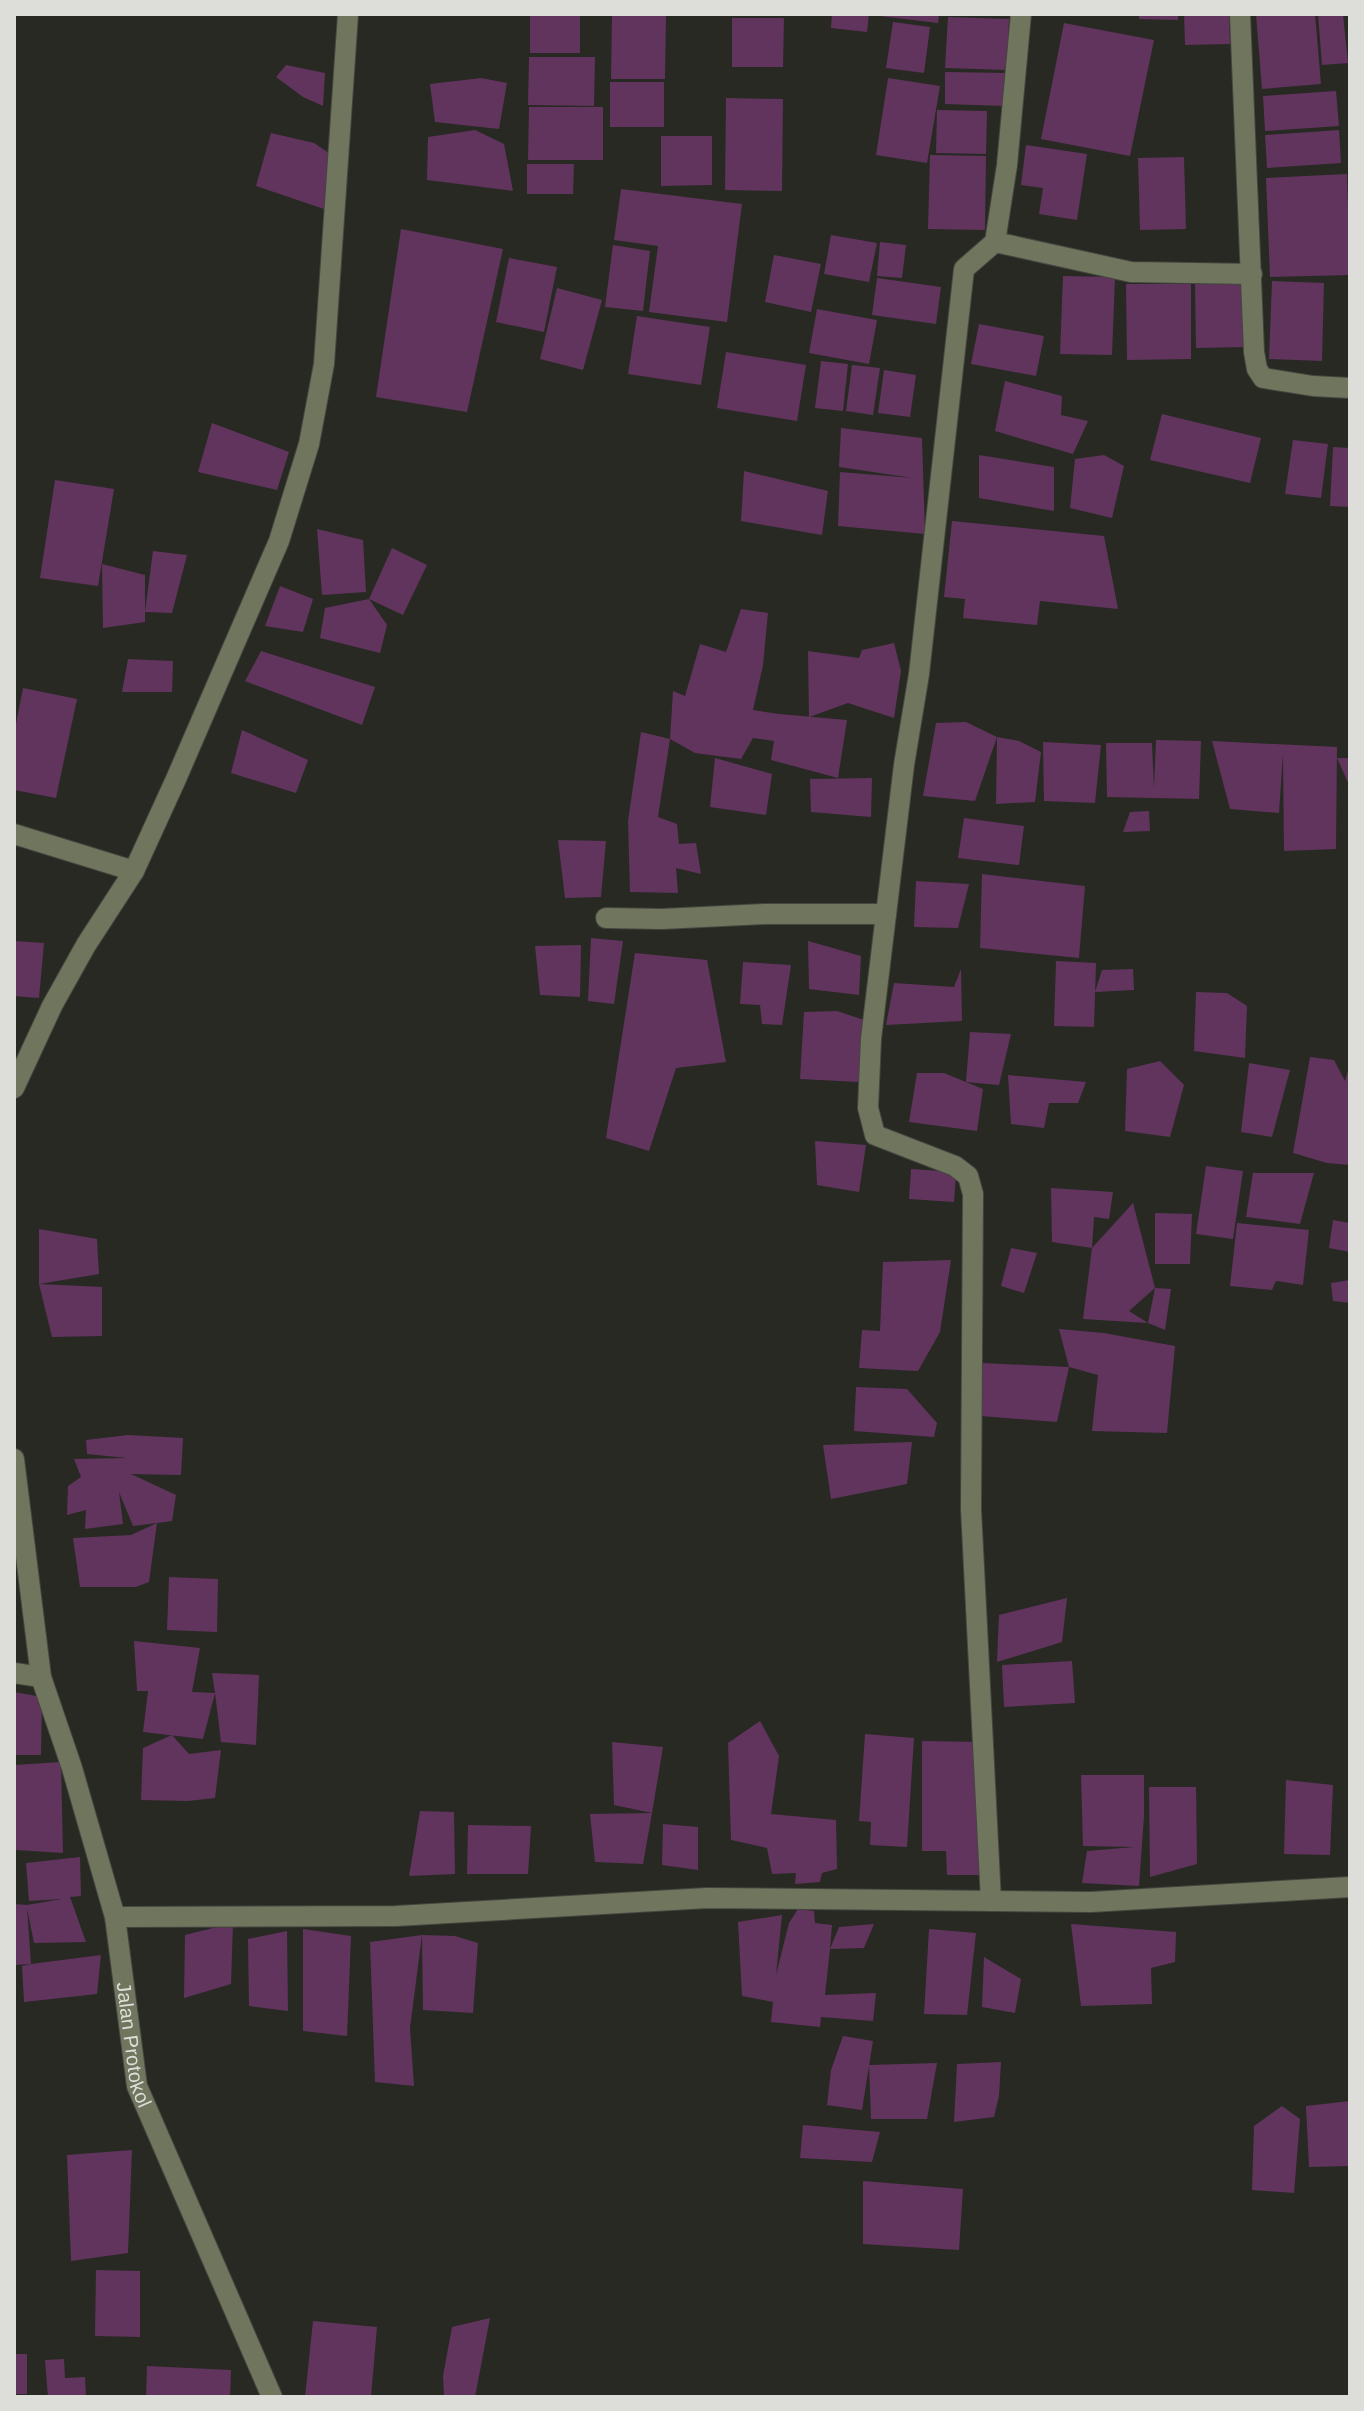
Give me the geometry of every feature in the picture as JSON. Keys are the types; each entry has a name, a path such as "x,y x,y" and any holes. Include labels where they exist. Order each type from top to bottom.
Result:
{"street":[{"path":"14,1088 52,1006 86,945 134,871 279,541 309,444 324,364 348,14"},
{"path":"991,1901 971,1509 973,1194 968,1176 955,1166 875,1135 868,1108 871,1039 904,765 919,674 964,269 995,242 1007,165 1021,14"},
{"path":"1240,14 1257,369 1263,378 1350,388"},
{"path":"995,242 1131,272 1252,274"},
{"path":"14,834 134,871"},
{"path":"606,918 886,914"},
{"name":"Jalan Protokol","path":"14,1459 41,1677 72,1768 115,1917 137,2086 272,2397"},
{"path":"14,1673 41,1677"},
{"path":"115,1917 396,1916 707,1898 1091,1902 1350,1887"}],"building":[{"path":"530,14 580,14 580,53 530,53"},
{"path":"612,14 666,14 665,79 611,79"},
{"path":"832,14 869,14 867,32 831,28"},
{"path":"880,14 939,14 938,23"},
{"path":"1139,14 1178,14 1178,20 1139,19"},
{"path":"1184,14 1229,14 1230,44 1185,45"},
{"path":"1256,14 1315,14 1321,84 1262,89"},
{"path":"1318,14 1343,14 1348,63 1322,65"},
{"path":"948,17 1009,19 1007,70 945,68"},
{"path":"732,18 784,18 783,67 732,67"},
{"path":"893,22 930,27 924,73 886,68"},
{"path":"1064,23 1154,40 1130,156 1041,139"},
{"path":"529,57 595,57 594,106 528,105"},
{"path":"286,65 325,73 323,106 303,97 276,77"},
{"path":"945,72 1006,73 1005,106 945,104"},
{"path":"481,78 507,83 499,129 435,122 430,84"},
{"path":"888,78 940,86 927,163 876,155"},
{"path":"610,82 664,82 664,127 610,127"},
{"path":"1336,91 1339,126 1265,131 1263,96"},
{"path":"726,98 783,99 782,191 725,190"},
{"path":"529,107 603,107 603,160 528,160"},
{"path":"937,110 987,111 986,154 936,153"},
{"path":"475,130 504,144 513,191 427,180 428,137"},
{"path":"1339,130 1341,163 1267,168 1265,135"},
{"path":"271,133 314,143 332,155 324,209 256,186"},
{"path":"661,136 712,136 712,185 661,186"},
{"path":"1026,145 1087,154 1077,220 1039,214 1043,188 1021,185"},
{"path":"930,155 986,156 985,230 928,229"},
{"path":"1184,157 1186,229 1140,230 1138,158"},
{"path":"527,164 574,164 573,194 527,194"},
{"path":"1347,174 1350,275 1270,277 1266,178"},
{"path":"621,189 742,204 727,322 649,312 658,246 614,240"},
{"path":"401,229 503,249 467,412 376,397"},
{"path":"831,235 877,243 869,282 824,274"},
{"path":"880,242 906,245 902,278 877,276"},
{"path":"613,245 650,251 643,311 605,307"},
{"path":"774,255 821,264 811,312 765,302"},
{"path":"509,258 557,267 544,332 496,322"},
{"path":"1063,276 1115,277 1112,355 1060,354"},
{"path":"877,278 941,287 936,324 872,315"},
{"path":"1272,281 1324,283 1322,361 1269,359"},
{"path":"1244,282 1244,347 1196,348 1195,283"},
{"path":"1126,284 1191,284 1191,359 1127,360"},
{"path":"557,288 602,300 583,370 540,359"},
{"path":"817,309 877,320 869,364 809,353"},
{"path":"637,316 710,327 701,385 628,374"},
{"path":"979,324 1044,336 1036,376 971,364"},
{"path":"726,352 806,365 797,421 717,408"},
{"path":"821,361 848,364 843,411 815,408"},
{"path":"852,365 880,368 873,415 846,411"},
{"path":"884,370 916,375 910,417 878,413"},
{"path":"1005,381 1062,396 1061,415 1088,421 1073,454 995,431"},
{"path":"1162,414 1261,438 1250,483 1150,460"},
{"path":"212,423 289,452 277,490 198,472"},
{"path":"841,428 922,438 925,534 838,526 840,472 913,478 839,467"},
{"path":"1293,440 1328,444 1321,498 1285,494"},
{"path":"1333,447 1350,448 1350,507 1330,506"},
{"path":"979,455 1054,467 1054,511 979,498"},
{"path":"1104,455 1124,466 1112,518 1070,508 1075,459"},
{"path":"744,471 828,491 822,535 741,521"},
{"path":"55,480 114,489 98,586 40,578"},
{"path":"952,521 1104,536 1118,609 1040,601 1037,625 963,618 965,599 944,597"},
{"path":"317,529 363,540 366,592 322,595"},
{"path":"392,548 427,565 403,615 369,599"},
{"path":"153,551 187,555 172,613 145,612"},
{"path":"102,564 145,575 145,622 103,628"},
{"path":"280,586 313,599 303,632 265,626"},
{"path":"369,599 387,625 380,653 320,638 325,608"},
{"path":"741,609 768,613 763,665 753,710 847,720 838,778 771,760 774,741 753,738 741,759 695,753 670,739 673,691 685,696 700,644 726,652"},
{"path":"894,643 901,671 894,718 848,703 809,717 808,651 859,658 862,650"},
{"path":"261,651 375,687 362,725 245,681"},
{"path":"128,659 173,661 172,692 122,692"},
{"path":"23,688 77,699 56,798 14,790 14,734"},
{"path":"966,722 997,737 975,801 923,796 936,723"},
{"path":"242,730 308,760 296,793 231,773"},
{"path":"641,732 670,739 658,817 677,824 679,844 696,843 701,874 676,868 678,893 630,892 628,821"},
{"path":"997,737 1019,741 1041,752 1035,802 996,804"},
{"path":"1156,740 1201,741 1199,799 1107,797 1106,743 1152,743 1154,788"},
{"path":"1212,741 1337,747 1336,849 1284,851 1283,753 1279,813 1230,809"},
{"path":"1043,742 1101,745 1095,803 1044,801"},
{"path":"715,758 772,774 766,815 710,807"},
{"path":"1337,758 1350,758 1350,787"},
{"path":"872,778 871,817 811,812 810,779"},
{"path":"1149,811 1150,831 1123,832 1130,812"},
{"path":"964,818 1024,826 1019,865 958,858"},
{"path":"558,840 606,841 601,897 565,898"},
{"path":"982,874 1085,886 1079,958 980,948"},
{"path":"916,881 969,884 958,928 914,927"},
{"path":"591,938 623,941 614,1004 588,1001"},
{"path":"14,941 44,943 39,998 14,996"},
{"path":"808,941 861,956 859,995 809,989"},
{"path":"581,945 580,997 540,995 535,946"},
{"path":"635,953 707,960 726,1062 676,1068 649,1151 606,1138"},
{"path":"1056,961 1096,963 1094,1027 1054,1026"},
{"path":"743,962 791,965 782,1025 762,1024 760,1005 740,1004"},
{"path":"961,969 962,1021 886,1025 894,983 954,987"},
{"path":"1133,969 1134,990 1095,992 1102,970"},
{"path":"1196,992 1227,993 1247,1006 1245,1058 1194,1051"},
{"path":"837,1011 867,1021 859,1082 800,1079 804,1012"},
{"path":"970,1032 1011,1034 999,1085 966,1082"},
{"path":"1310,1057 1334,1060 1345,1081 1350,1063 1350,1165 1327,1163 1293,1153"},
{"path":"1160,1061 1184,1085 1170,1137 1125,1131 1127,1069"},
{"path":"1249,1063 1290,1070 1272,1137 1241,1132"},
{"path":"917,1073 944,1073 983,1089 977,1131 909,1122"},
{"path":"1008,1075 1086,1082 1078,1103 1049,1103 1044,1128 1011,1124"},
{"path":"815,1141 866,1145 859,1192 817,1185"},
{"path":"1206,1166 1243,1171 1233,1239 1196,1234"},
{"path":"911,1169 956,1172 954,1202 909,1199"},
{"path":"1253,1173 1314,1173 1300,1224 1246,1217"},
{"path":"1051,1188 1113,1192 1109,1219 1094,1217 1092,1248 1052,1242"},
{"path":"1133,1203 1155,1288 1129,1311 1148,1323 1083,1319 1092,1248"},
{"path":"1155,1213 1192,1214 1190,1264 1155,1264"},
{"path":"1333,1220 1350,1223 1350,1252 1329,1248"},
{"path":"1237,1223 1309,1230 1303,1285 1276,1281 1272,1290 1230,1286"},
{"path":"39,1229 97,1239 99,1274 39,1284"},
{"path":"1011,1248 1037,1253 1024,1293 1001,1286"},
{"path":"951,1260 940,1332 918,1371 859,1368 862,1330 880,1331 883,1262"},
{"path":"1350,1280 1350,1303 1333,1301 1331,1283"},
{"path":"39,1284 102,1287 102,1336 52,1337"},
{"path":"1155,1288 1171,1289 1165,1330 1148,1323"},
{"path":"1059,1329 1104,1333 1175,1346 1167,1433 1092,1431 1098,1375 1069,1367"},
{"path":"981,1363 1069,1367 1057,1422 981,1416"},
{"path":"856,1387 907,1389 937,1423 934,1437 854,1431"},
{"path":"128,1435 183,1438 181,1475 131,1474 176,1495 172,1521 133,1526 119,1492 123,1524 85,1529 86,1510 67,1515 68,1486 81,1477 74,1459 127,1458 87,1454 86,1440"},
{"path":"912,1442 907,1484 831,1499 823,1445"},
{"path":"157,1523 149,1582 136,1587 80,1587 73,1538 131,1535"},
{"path":"169,1577 218,1579 217,1632 167,1630"},
{"path":"1067,1598 1062,1642 997,1662 999,1615"},
{"path":"134,1641 200,1648 192,1692 215,1693 203,1739 143,1732 148,1691 137,1691"},
{"path":"1072,1661 1075,1703 1004,1707 1002,1665"},
{"path":"212,1673 259,1675 256,1745 221,1742"},
{"path":"14,1692 42,1697 41,1755 14,1755"},
{"path":"760,1721 779,1756 771,1814 836,1820 837,1869 822,1873 820,1882 795,1884 796,1873 772,1874 767,1848 731,1840 728,1743"},
{"path":"865,1734 914,1738 907,1847 870,1845 871,1822 859,1821"},
{"path":"172,1735 189,1754 221,1750 215,1798 141,1800 143,1748"},
{"path":"922,1741 982,1742 981,1875 947,1875 946,1851 922,1851"},
{"path":"612,1742 663,1747 652,1813 614,1805"},
{"path":"61,1762 63,1853 16,1850 14,1765"},
{"path":"1081,1775 1144,1775 1139,1886 1082,1883 1087,1851 1135,1847 1083,1846"},
{"path":"1286,1780 1333,1785 1330,1855 1284,1854"},
{"path":"1149,1787 1196,1787 1197,1864 1150,1877"},
{"path":"420,1811 454,1812 455,1874 409,1876"},
{"path":"652,1813 643,1864 595,1862 590,1814"},
{"path":"663,1824 698,1827 698,1870 662,1865"},
{"path":"468,1825 531,1826 528,1874 467,1874"},
{"path":"80,1857 81,1896 70,1897 86,1942 34,1943 27,1908 31,1964 14,1965 14,1904 62,1899 29,1901 26,1863"},
{"path":"798,1909 814,1911 815,1923 832,1925 825,1995 876,1993 873,2021 821,2017 820,2027 771,2022 773,2002 742,1996 738,1922 782,1915 776,1975 789,1923"},
{"path":"233,1923 231,1984 184,1998 185,1935"},
{"path":"874,1924 864,1948 830,1949 839,1927"},
{"path":"1071,1924 1176,1932 1175,1962 1151,1968 1152,2004 1081,2006"},
{"path":"303,1929 351,1936 347,2036 303,2031"},
{"path":"929,1929 976,1933 967,2015 924,2014"},
{"path":"287,1931 288,2011 249,2006 248,1939"},
{"path":"422,1935 410,2028 414,2086 375,2082 370,1942"},
{"path":"422,1935 455,1936 478,1943 473,2013 423,2010"},
{"path":"101,1955 97,1994 24,2002 22,1966"},
{"path":"984,1957 1021,1979 1015,2013 982,2007"},
{"path":"843,2036 873,2041 862,2110 827,2105 831,2070"},
{"path":"1001,2062 994,2117 954,2122 957,2064"},
{"path":"937,2063 927,2119 871,2119 869,2065"},
{"path":"1350,2101 1350,2166 1309,2167 1306,2106"},
{"path":"1282,2106 1300,2119 1294,2193 1252,2190 1254,2126"},
{"path":"803,2125 880,2132 872,2162 800,2158"},
{"path":"132,2150 128,2253 71,2261 67,2155"},
{"path":"863,2181 963,2189 959,2250 863,2244"},
{"path":"96,2270 140,2271 140,2337 95,2336"},
{"path":"490,2318 475,2397 444,2397 443,2376 452,2327"},
{"path":"313,2321 377,2327 371,2397 305,2397"},
{"path":"14,2354 27,2354 27,2394 14,2394"},
{"path":"64,2359 65,2378 85,2377 86,2397 48,2397 45,2360"},
{"path":"147,2366 231,2370 230,2397 146,2397"}]}
